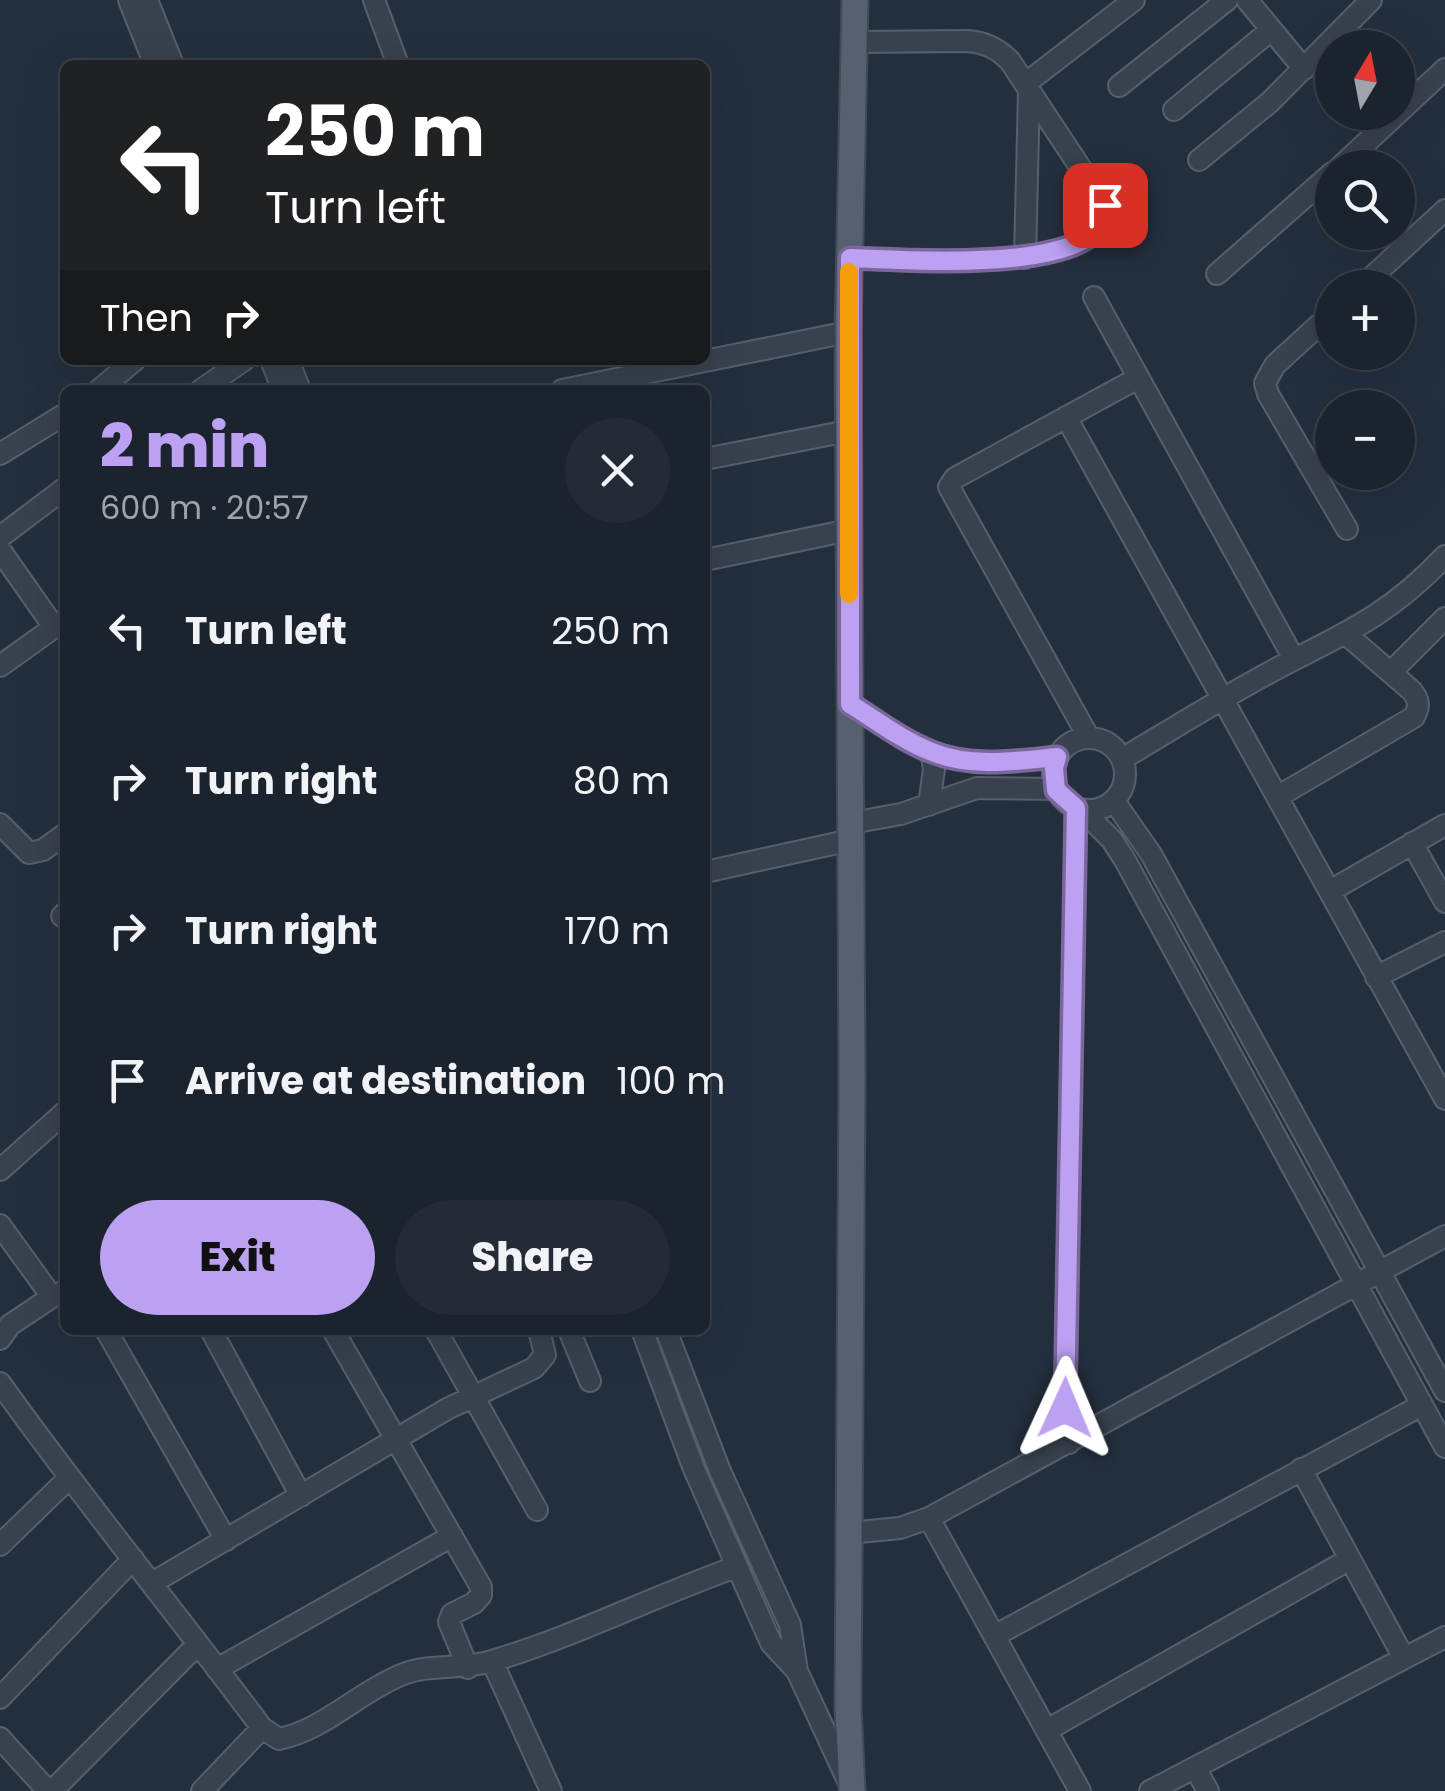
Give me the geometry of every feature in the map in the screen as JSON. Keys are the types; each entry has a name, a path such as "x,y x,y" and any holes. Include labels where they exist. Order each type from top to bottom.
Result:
{"main road":[{"path":"851,1788 848,332 855,0"}],"street":[{"path":"129,0 152,60"},
{"path":"147,0 171,60"},
{"path":"374,0 396,60"},
{"path":"1027,87 1134,0"},
{"path":"1118,86 1227,0"},
{"path":"1247,0 1304,69"},
{"path":"1199,160 1304,69 1372,0"},
{"path":"1174,110 1271,30"},
{"path":"850,258 1025,258 1063,248 1091,234 1106,215 1105,205 1010,61 986,44 968,40 854,42"},
{"path":"1358,150 1445,69"},
{"path":"1025,258 1027,87"},
{"path":"1217,274 1315,188"},
{"path":"1380,270 1445,210"},
{"path":"1094,296 1294,659"},
{"path":"1315,329 1275,365 1265,383 1347,529"},
{"path":"710,360 848,332"},
{"path":"104,385 129,365"},
{"path":"208,385 237,365"},
{"path":"587,385 685,365"},
{"path":"1089,738 949,487 955,478 1138,378"},
{"path":"0,454 60,417"},
{"path":"1066,417 1445,1099"},
{"path":"710,458 848,431"},
{"path":"0,537 60,492"},
{"path":"710,559 849,530"},
{"path":"0,550 60,623 0,666"},
{"path":"1122,759 1294,659 1347,635 1402,599 1445,556"},
{"path":"1391,672 1445,618"},
{"path":"1277,796 1414,717 1418,699 1347,635"},
{"path":"850,704 932,752 976,762 1057,757"},
{"path":"1056,790 1057,757 1073,742 1089,738 1106,742 1122,759 1125,781 1114,801 1104,807 1079,809"},
{"path":"928,805 934,769 932,752"},
{"path":"710,871 851,832 977,788 1056,790 1102,828 1126,862 1445,1447"},
{"path":"1114,801 1151,854 1445,1391"},
{"path":"1069,1443 1065,1408 1079,809"},
{"path":"0,824 29,854 44,850 60,838"},
{"path":"1330,891 1445,825"},
{"path":"1412,842 1445,902"},
{"path":"1376,977 1445,942"},
{"path":"0,1170 60,1116"},
{"path":"0,1225 58,1294 10,1325 0,1339"},
{"path":"849,1533 900,1528 929,1518 1445,1236"},
{"path":"109,1335 226,1540"},
{"path":"213,1335 301,1496"},
{"path":"335,1335 481,1588 474,1603 452,1614 449,1622 468,1668"},
{"path":"439,1335 537,1510"},
{"path":"152,1583 422,1423 542,1362 545,1346 541,1335"},
{"path":"571,1335 590,1380"},
{"path":"644,1335 736,1567 771,1642 797,1671"},
{"path":"668,1335 720,1470 790,1626 797,1671 851,1788"},
{"path":"0,1384 68,1479 262,1728 278,1738 312,1727 399,1676 424,1670 468,1668 492,1661 736,1567"},
{"path":"994,1636 1422,1405"},
{"path":"1301,1469 1404,1658"},
{"path":"0,1545 68,1479"},
{"path":"929,1518 1080,1791"},
{"path":"218,1669 452,1536"},
{"path":"0,1698 133,1559"},
{"path":"1047,1730 1350,1559"},
{"path":"1150,1791 1445,1636"},
{"path":"0,1738 50,1791 198,1644"},
{"path":"492,1661 551,1791"},
{"path":"202,1791 262,1728"},
{"path":"1195,1768 1208,1791"}],"slow traffic":[{"path":"849,272 849,594"}],"route":[{"path":"1065,1408 1076,808 1056,790 1053,778 1057,757 976,762 952,758 912,742 850,704 850,258 1025,258 1063,248 1091,234 1106,215 1105,205"}]}
